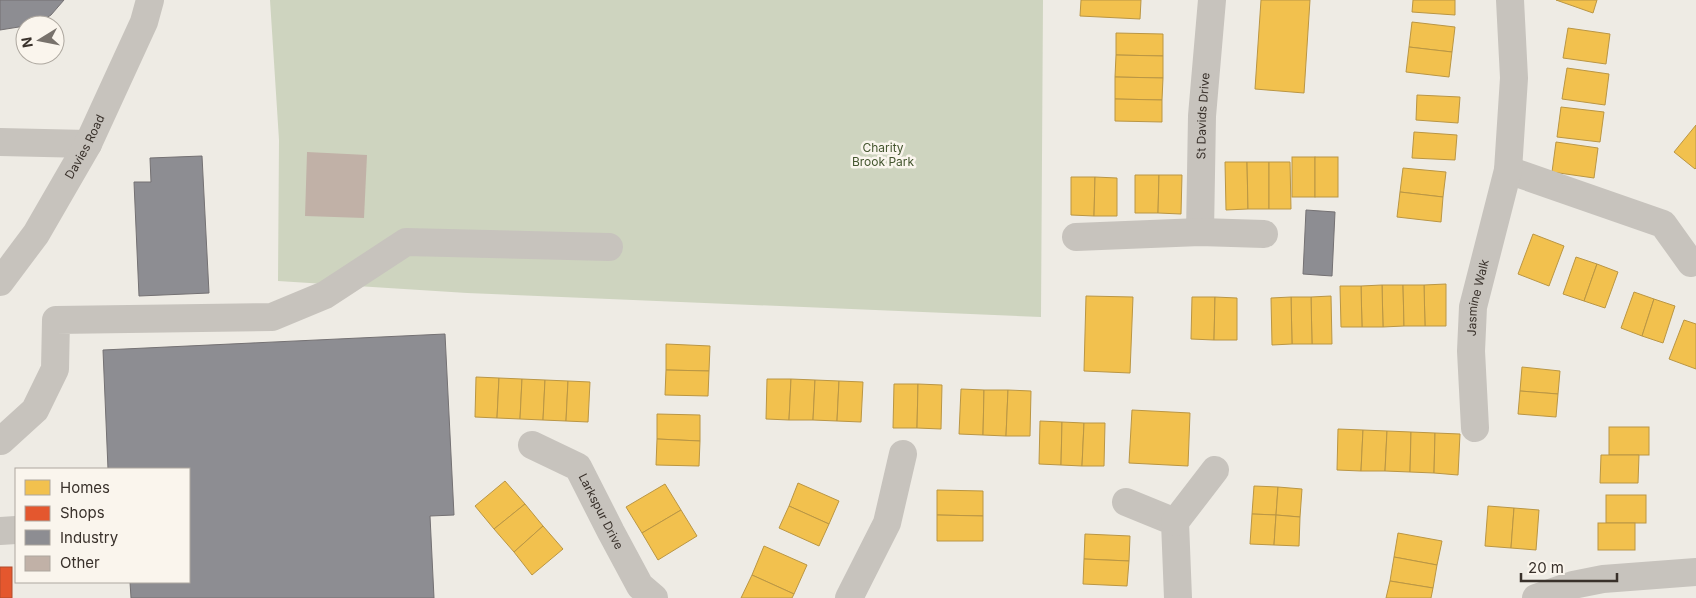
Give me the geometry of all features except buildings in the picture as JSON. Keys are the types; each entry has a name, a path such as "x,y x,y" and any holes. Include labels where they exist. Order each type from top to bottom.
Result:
{"street":[{"name":"Davies Road","path":"0,282 36,234 88,144 144,22 150,0"},
{"name":"St Davids Drive","path":"1200,232 1202,116 1212,0"},
{"name":"Jasmine Walk","path":"1475,428 1471,351 1473,307 1508,170 1514,78 1510,0"},
{"path":"0,142 88,144"},
{"path":"1508,170 1663,224 1691,263"},
{"path":"1076,236 1200,232 1264,234"},
{"path":"0,443 35,410 55,369 56,320 272,317 325,295 406,242 609,247"},
{"name":"Larkspur Drive","path":"532,445 578,467 640,586 654,598"},
{"path":"848,598 887,523 903,454"},
{"path":"1178,598 1175,522 1215,470"},
{"path":"1126,502 1175,522"},
{"path":"0,531 15,530"},
{"path":"1536,598 1573,585 1603,579 1696,572"}],"green space":[{"name":"Charity Brook Park","path":"270,0 1043,0 1041,317 467,293 278,281 279,140"}]}
